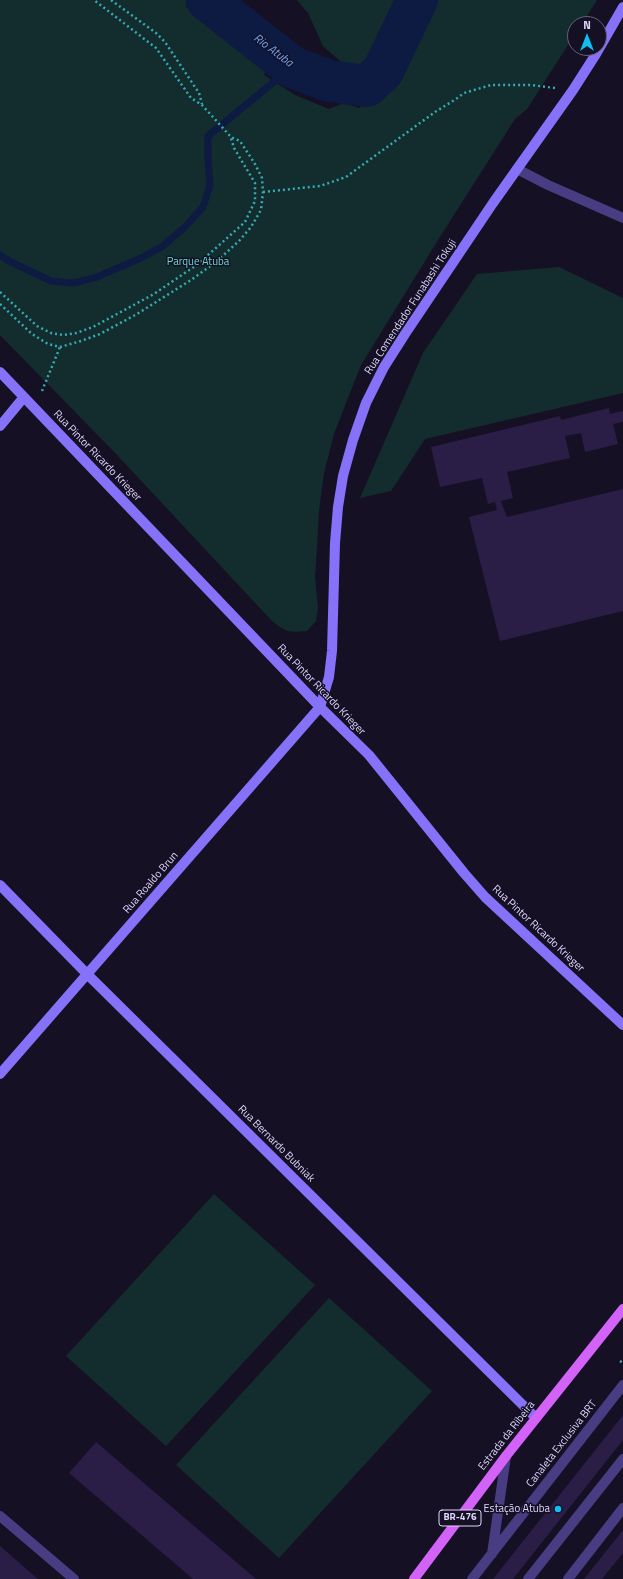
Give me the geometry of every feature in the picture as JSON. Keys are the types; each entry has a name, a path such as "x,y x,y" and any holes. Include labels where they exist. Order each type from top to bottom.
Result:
{"main road":[{"name":"Rua Comendador Funabashi Tokuji","path":"320,707 329,677 332,651 335,543 338,507 343,476 353,440 366,403 384,367 405,334 517,169 573,90 623,7"},
{"name":"Rua Pintor Ricardo Krieger","path":"0,372 320,707 369,755 485,897 623,1025"},
{"path":"0,426 24,397"},
{"name":"Rua Roaldo Brun","path":"0,1074 320,707"},
{"name":"Rua Bernardo Bubniak","path":"0,885 87,974 536,1418"},
{"name":"Estrada da Ribeira","path":"414,1579 506,1456 623,1310"}],"lane":[{"path":"517,169 548,185 623,218"},
{"name":"Canaleta Exclusiva BRT","path":"472,1579 623,1385"},
{"path":"491,1556 506,1456"},
{"path":"528,1579 623,1459"},
{"path":"568,1579 623,1508"},
{"path":"0,1516 74,1579"}],"path":[{"path":"0,304 17,322 48,344 60,347 100,334 191,280 216,262 239,241 251,227 261,210 263,192 262,178 240,141 231,137 202,105 191,98 156,48 94,0"},
{"path":"111,0 156,33 165,42 199,93 202,105"},
{"path":"263,192 320,186 346,177 435,112 456,100 464,93 491,85 532,85 573,90"},
{"path":"0,292 38,326 51,333 63,335 87,329 99,324 154,294 198,264 245,222 255,201 255,183 234,148 231,137"},
{"path":"35,408 60,347"},
{"path":"620,1360 623,1363"}],"green space":[{"name":"Parque Atuba","path":"0,0 188,0 186,7 223,31 254,45 268,66 264,75 295,95 329,109 344,103 359,108 368,102 354,98 349,69 323,46 308,13 297,0 597,0 587,16 567,16 567,46 527,109 515,119 361,365 334,434 324,473 319,510 315,577 318,608 316,621 307,631 288,631 272,621 118,456 0,335"},
{"path":"559,267 623,298 623,393 425,439 391,491 360,498 423,353 477,274"},
{"path":"214,1194 315,1285 166,1446 66,1356"},
{"path":"329,1298 432,1391 279,1558 176,1465"}],"building":[{"path":"609,408 610,414 623,411 623,422 613,424 618,444 585,452 581,433 565,436 570,458 507,472 513,498 501,501 507,517 623,489 623,611 500,641 469,517 497,510 495,502 488,504 482,478 440,487 431,447 560,416 561,420"},
{"name":"Estação Atuba","path":"623,1415 623,1440 513,1579 493,1579"},
{"path":"96,1442 256,1579 193,1579 69,1473"},
{"path":"623,1530 623,1553 602,1579 584,1579"},
{"path":"0,1546 38,1579 0,1579"}],"waterway":[{"name":"Rio Atuba","path":"207,0 292,67 329,81 367,86 383,71 417,0"},
{"path":"0,255 9,261 51,281 74,283 97,277 141,258 163,246 185,227 203,207 210,185 208,136 292,67"}],"place":[{"name":"Estação Atuba","path":"558,1509"}]}
